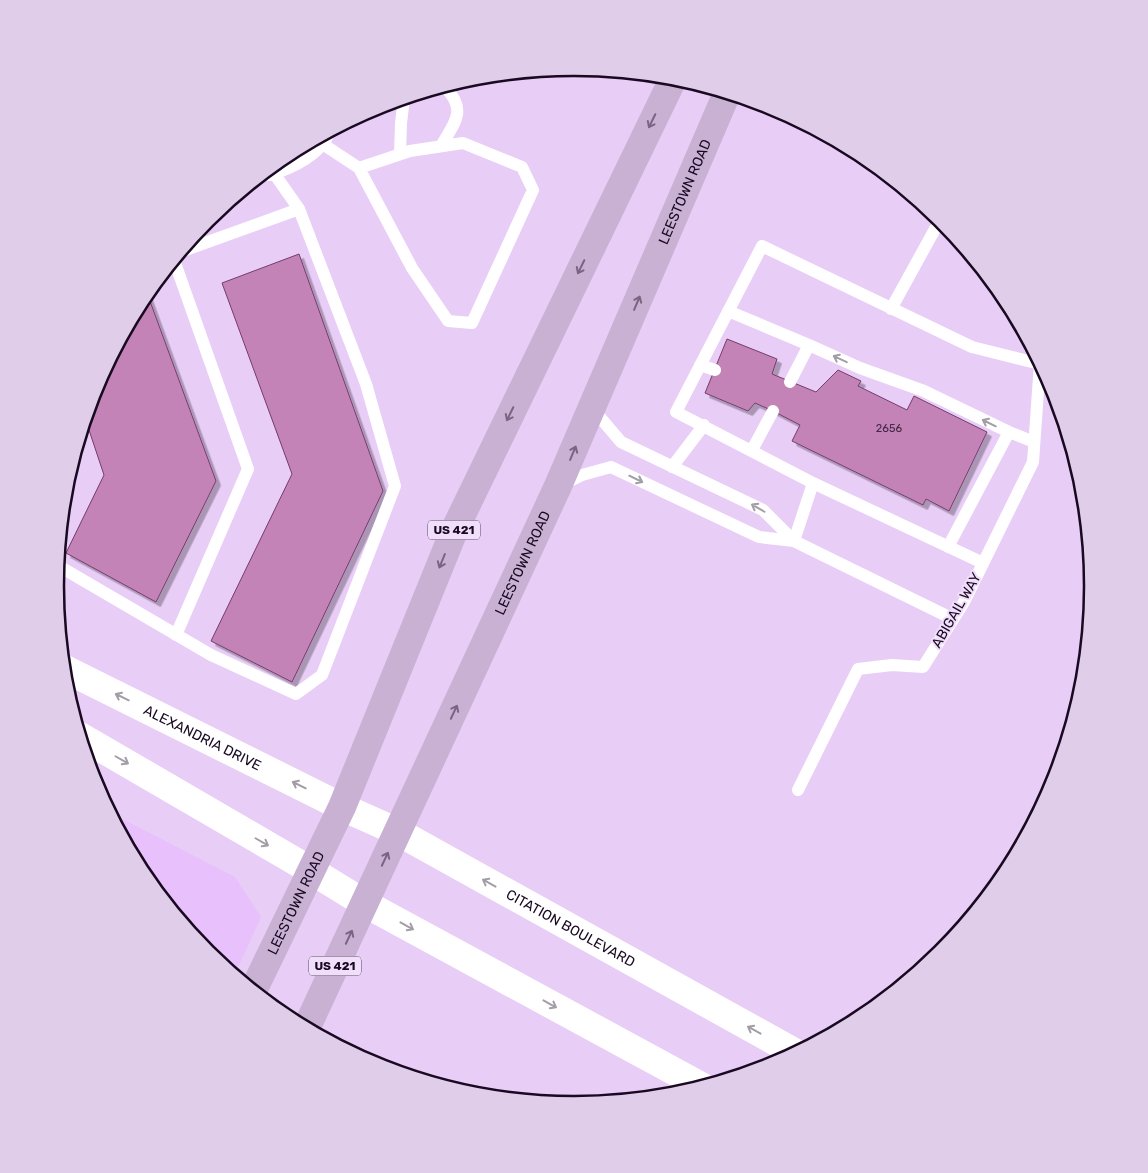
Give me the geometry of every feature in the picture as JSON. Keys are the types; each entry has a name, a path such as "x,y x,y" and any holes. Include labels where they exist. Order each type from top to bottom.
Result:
{"main road":[{"name":"LEESTOWN ROAD","path":"256,985 342,807 454,531 670,85"},
{"name":"LEESTOWN ROAD","path":"309,1022 558,486 724,99"},
{"name":"ALEXANDRIA DRIVE","path":"71,672 342,807"},
{"path":"88,740 364,903 694,1082"},
{"name":"CITATION BOULEVARD","path":"342,807 398,832 789,1049"}],"lane":[{"path":"441,146 455,124 458,113 456,102 450,92"},
{"path":"400,154 403,106"},
{"path":"324,142 359,168 412,268 448,321 472,323 533,190 522,167 463,143 410,151 359,168"},
{"path":"65,569 211,655 296,694 322,675 395,486 366,384 299,210 274,174"},
{"path":"192,248 299,210"},
{"path":"891,309 935,228"},
{"path":"982,563 813,482 676,412 762,246 972,347 1032,361"},
{"path":"176,267 248,469 176,635"},
{"path":"728,310 860,368 924,391 1034,442"},
{"path":"790,382 809,344"},
{"path":"700,365 715,370"},
{"name":"ABIGAIL WAY","path":"798,790 858,669 892,665 922,667 964,602 1033,462 1039,377"},
{"path":"592,408 621,442 763,510 794,541 953,619"},
{"path":"752,450 773,411"},
{"path":"672,466 704,425"},
{"path":"948,547 1009,432"},
{"path":"558,486 582,475 611,467 759,538 794,541"},
{"path":"794,541 813,482"}],"shaded area":[{"path":"119,817 235,877 261,917 237,969 190,923 169,897 132,842"}],"building":[{"path":"299,254 383,491 292,682 211,641 292,474 222,283"},
{"path":"150,302 216,481 156,602 66,553 104,475 89,429 116,361"},
{"path":"727,339 777,359 772,374 816,392 838,370 861,381 858,386 907,410 914,396 987,432 949,511 926,499 923,505 792,441 800,425 773,411 755,403 748,411 705,393"}]}
